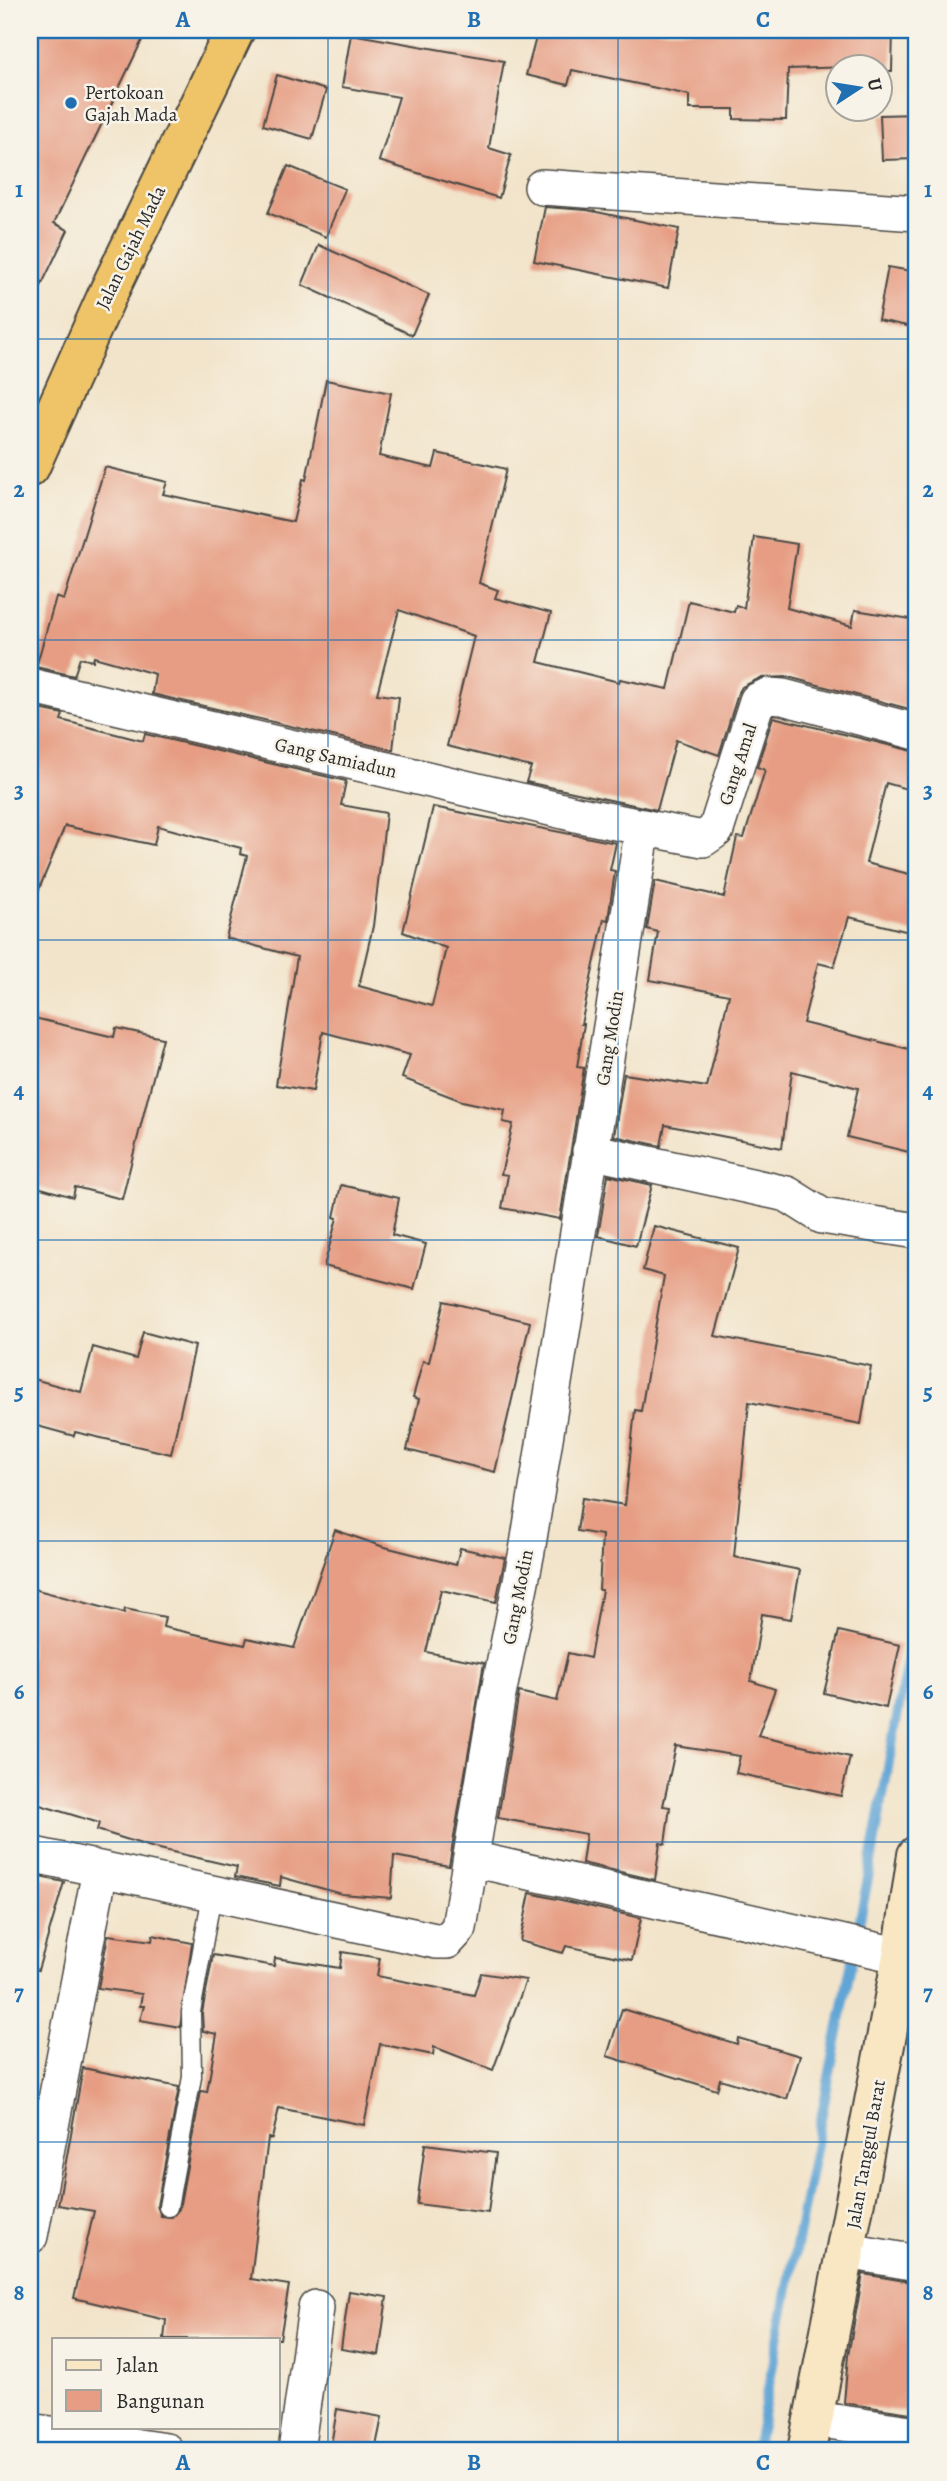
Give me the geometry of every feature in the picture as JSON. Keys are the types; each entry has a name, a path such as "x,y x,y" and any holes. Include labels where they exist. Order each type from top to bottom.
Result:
{"highway":[{"name":"Jalan Gajah Mada","path":"30,467 109,291 235,30"}],"street":[{"path":"542,187 917,213"},
{"name":"Gang Samiadun","path":"30,686 643,827"},
{"name":"Gang Amal","path":"643,827 703,839 716,830 757,701 768,696 782,696 917,732"},
{"name":"Gang Modin","path":"30,1854 436,1941 447,1941 459,1928 497,1700 527,1551 643,827"},
{"path":"590,1151 787,1194 822,1216 917,1231"},
{"name":"Jalan Tanggul Barat","path":"811,2435 847,2251 906,1999 890,1953 917,1855"},
{"path":"472,1859 890,1953"},
{"path":"30,2236 41,2111 100,1870"},
{"path":"847,2251 917,2263"},
{"path":"296,2451 316,2308"},
{"path":"30,2431 166,2451"},
{"path":"811,2435 917,2434"}],"lane":[{"path":"168,2207 192,2077 191,2012 212,1894"}],"building":[{"name":"Pertokoan Gajah Mada","path":"36,30 147,30 54,223 68,230 30,309 30,42"},
{"path":"538,30 893,30 892,52 824,52 824,68 788,69 786,120 734,119 734,109 689,109 689,95 572,70 568,85 526,75"},
{"path":"351,34 504,61 489,148 511,155 499,198 379,161 399,97 342,87"},
{"path":"277,75 326,90 312,139 263,125"},
{"path":"917,114 917,159 882,160 880,122 894,122 894,115"},
{"path":"288,166 345,189 326,237 268,213"},
{"path":"545,207 587,210 679,229 668,288 534,261"},
{"path":"319,245 429,295 412,335 302,285"},
{"path":"888,267 917,272 917,328 878,320"},
{"path":"326,380 391,393 379,456 433,468 437,453 506,469 479,583 498,590 495,598 551,613 538,662 619,682 620,679 668,689 689,601 734,612 736,605 744,608 754,537 797,544 787,608 852,626 855,610 917,620 917,711 788,677 760,678 742,687 738,694 719,755 676,740 657,810 526,782 531,767 447,746 474,636 399,610 377,694 399,697 393,750 152,694 155,674 94,657 93,661 80,658 74,676 36,667 56,597 64,600 105,467 167,482 163,494 293,522 303,479 306,480"},
{"path":"30,707 63,714 61,720 143,741 145,734 346,781 341,805 386,813 373,926 359,986 432,1006 446,948 403,932 433,807 616,843 610,870 615,871 608,920 604,919 581,1024 584,1024 577,1067 584,1068 560,1219 502,1208 508,1175 501,1174 513,1124 503,1122 505,1110 462,1101 402,1078 410,1055 323,1032 313,1091 276,1085 297,957 226,938 247,856 240,854 241,848 158,826 154,845 65,826 30,911"},
{"path":"773,717 917,752 917,792 886,783 866,863 917,876 917,934 849,917 834,967 818,963 803,1023 917,1051 917,1154 847,1137 858,1088 792,1071 782,1148 665,1125 661,1146 614,1136 624,1074 707,1087 729,995 650,980 658,932 647,929 655,881 724,897 737,837 744,838 765,770 757,767"},
{"path":"30,1017 114,1037 116,1028 163,1038 122,1199 75,1187 73,1197 30,1185"},
{"path":"608,1175 652,1185 636,1246 598,1236"},
{"path":"341,1185 399,1198 392,1235 426,1244 414,1289 324,1266 337,1218 334,1217"},
{"path":"654,1226 739,1248 715,1336 871,1366 861,1424 749,1402 734,1557 800,1570 791,1619 762,1614 751,1681 775,1689 758,1736 850,1757 841,1796 736,1773 740,1756 676,1746 663,1806 670,1807 665,1844 660,1843 655,1880 582,1863 586,1834 498,1818 519,1692 557,1701 568,1653 590,1658 602,1590 599,1590 602,1535 577,1531 582,1498 625,1505 635,1410 641,1411 664,1276 643,1270"},
{"path":"444,1301 530,1322 495,1472 407,1450 419,1399 413,1397 423,1361 429,1362"},
{"path":"143,1332 195,1346 171,1454 75,1432 74,1436 30,1424 30,1378 81,1392 93,1347 136,1359"},
{"path":"335,1530 381,1546 456,1565 460,1548 505,1558 496,1602 441,1590 426,1652 484,1663 449,1866 394,1856 391,1898 342,1894 281,1877 280,1886 235,1877 237,1867 151,1847 97,1830 99,1823 30,1802 30,1588 124,1613 125,1609 165,1617 163,1627 245,1645 247,1638 294,1648"},
{"path":"839,1631 900,1645 886,1708 824,1693"},
{"path":"30,1875 64,1882 38,1970 30,1968"},
{"path":"530,1893 641,1918 632,1960 566,1946 563,1953 520,1941"},
{"path":"108,1935 152,1941 153,1935 192,1943 180,2027 140,2020 144,2006 140,2006 142,1994 98,1988"},
{"path":"342,1952 380,1958 377,1976 474,1995 481,1973 526,1980 493,2070 434,2047 433,2055 380,2044 364,2125 279,2108 272,2139 268,2138 251,2279 289,2285 280,2339 164,2338 166,2320 74,2298 94,2211 58,2205 83,2068 179,2087 157,2206 161,2216 172,2217 179,2209 201,2091 207,2092 217,2034 203,2031 202,2013 213,1955 274,1966 275,1958 340,1968"},
{"path":"622,2009 737,2044 738,2038 800,2056 787,2099 720,2079 717,2090 607,2056"},
{"path":"425,2144 496,2153 488,2213 417,2204"},
{"path":"863,2274 917,2283 917,2414 844,2403 848,2356"},
{"path":"349,2291 387,2297 379,2355 341,2349"},
{"path":"337,2409 382,2417 375,2451 330,2451"},
{"path":"840,2443 896,2451 839,2451"}],"waterway":[{"path":"756,2451 870,1868 917,1606"}],"place":[{"name":"Pertokoan Gajah Mada","path":"71,103"}]}
